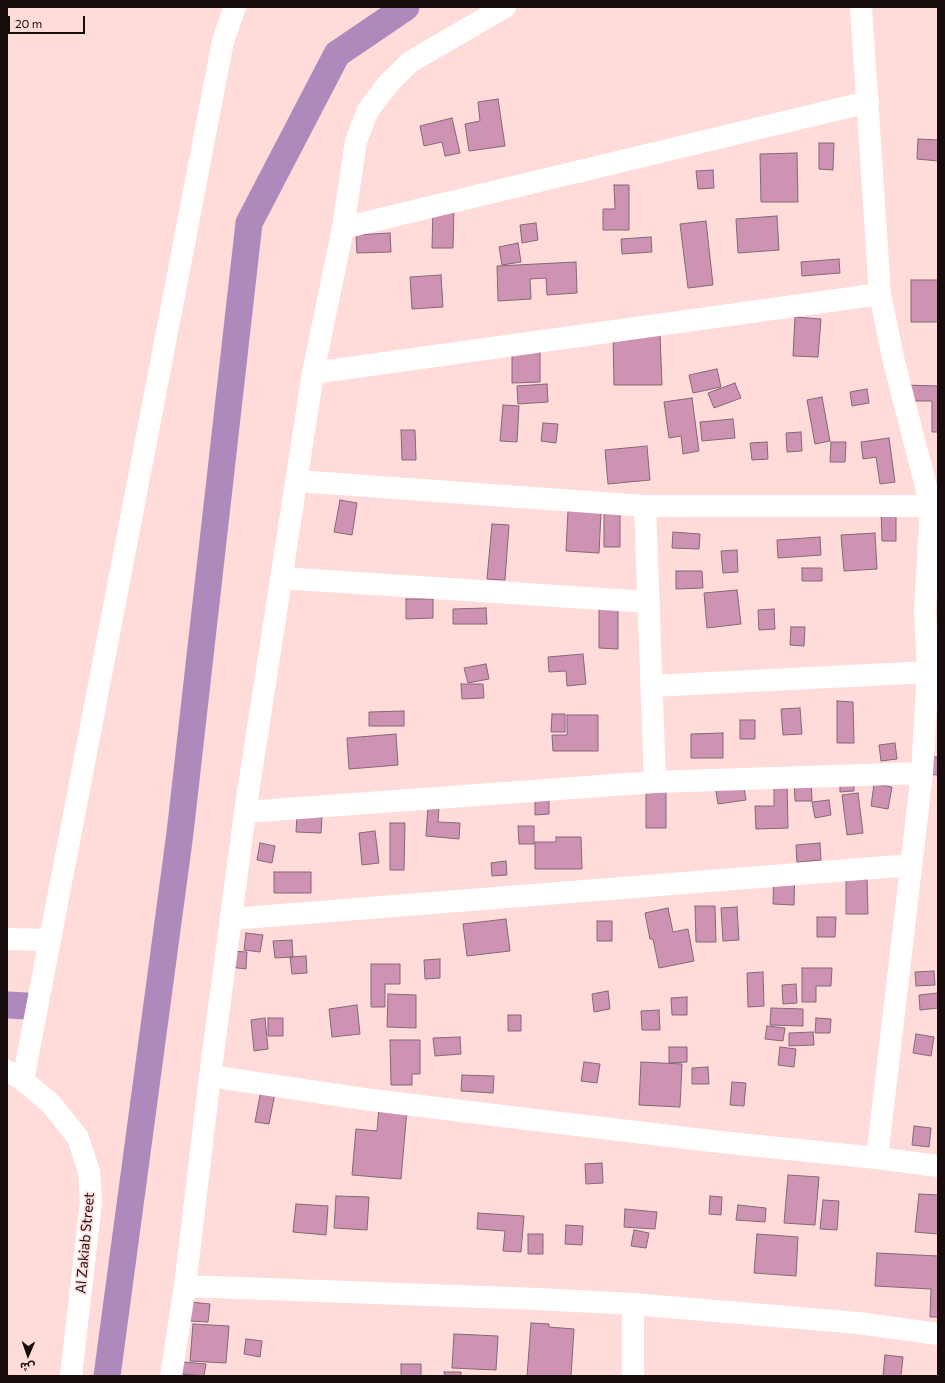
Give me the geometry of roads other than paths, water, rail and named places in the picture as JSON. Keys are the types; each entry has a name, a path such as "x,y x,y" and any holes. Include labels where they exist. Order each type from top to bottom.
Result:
{"street":[{"path":"15,1076 49,940 223,40 235,7"},
{"path":"171,1376 185,1286 210,1076 231,919 281,578 313,373 343,228 356,141 368,110 388,84 410,62 505,7"},
{"path":"861,7 880,294 894,362 935,506 925,611 931,683 922,773 877,1158"},
{"path":"343,228 868,102"},
{"path":"313,373 880,294"},
{"path":"297,481 645,506 935,506"},
{"path":"645,506 655,782"},
{"path":"281,578 649,602"},
{"path":"652,686 931,683"},
{"path":"246,812 655,782 922,773"},
{"path":"231,919 911,865"},
{"path":"7,939 49,940"},
{"name":"Al Zakiab Street","path":"15,1076 52,1105 78,1138 90,1170 91,1202 71,1376"},
{"path":"210,1076 364,1099 720,1142 877,1158 938,1166"},
{"path":"185,1286 633,1304 858,1323 938,1334"},
{"path":"633,1304 633,1376"}],"waterway":[{"path":"107,1376 180,833 249,223 337,54 406,7"},
{"path":"7,1005 27,1006"}]}
